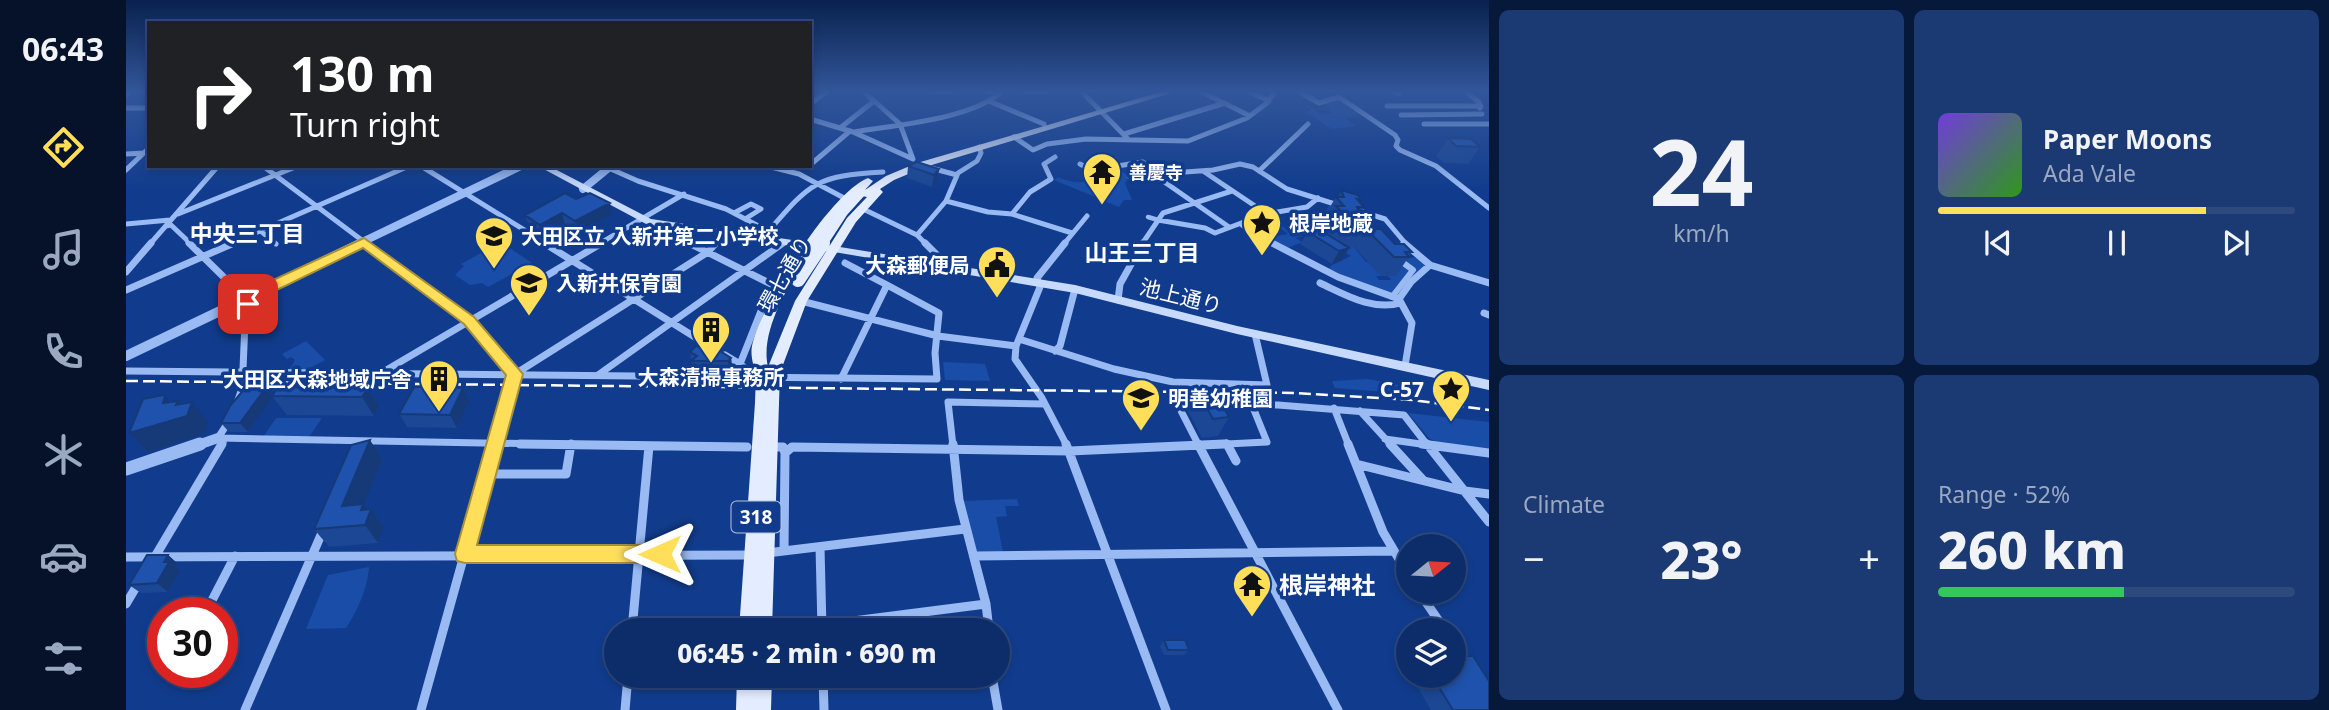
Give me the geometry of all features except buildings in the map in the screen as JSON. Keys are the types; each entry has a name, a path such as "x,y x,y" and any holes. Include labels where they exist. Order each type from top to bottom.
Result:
{"main road":[{"name":"環七通り","path":"864,193 942,156 1044,124"},
{"name":"環七通り","path":"942,156 979,148 1055,124"},
{"path":"759,374 758,351 761,336 780,287 835,212 846,199 883,172 942,156"},
{"name":"環七通り","path":"763,618 768,553 767,403 759,374 801,281 864,193 890,173 921,162"},
{"path":"759,374 800,302 857,212 921,162"},
{"name":"池上通り","path":"545,168 582,191 641,220 724,234 765,235 811,247 1075,289 1255,334 1489,385"},
{"name":"環七通り","path":"753,618 768,553"},
{"path":"746,710 747,688"},
{"path":"761,710 762,688"}],"street":[{"path":"828,124 957,175"},
{"path":"840,128 845,124"},
{"path":"812,164 851,131 899,124"},
{"path":"900,124 921,162"},
{"path":"1114,124 1126,137"},
{"path":"1126,137 1163,124"},
{"path":"1014,137 1031,152 1073,138 1086,140 1126,137 1188,141 1198,134 1232,124"},
{"path":"1259,171 1308,124"},
{"path":"1366,125 1376,124"},
{"path":"1378,124 1395,135 1398,140 1396,146 1400,150 1436,166 1489,208"},
{"path":"917,234 946,201 957,175 977,161 981,153 979,148"},
{"path":"126,154 147,152"},
{"path":"126,170 147,152"},
{"path":"1013,214 1030,192 1051,179 1044,164 1055,157"},
{"path":"1080,164 1091,170 1143,162 1154,173 1229,227"},
{"path":"1129,176 1240,164 1259,171 1287,189 1385,219 1397,237 1430,265 1489,283"},
{"path":"126,272 216,168"},
{"path":"266,168 469,321 515,374"},
{"path":"126,224 171,220 293,168"},
{"path":"126,290 404,168"},
{"path":"424,168 672,323 759,374"},
{"path":"126,356 517,168"},
{"path":"582,191 607,168"},
{"path":"610,168 638,181 684,194 734,213 765,235 797,198 816,184 837,176 883,172"},
{"path":"775,168 799,174 846,199"},
{"path":"799,174 806,168"},
{"path":"1203,170 1267,214"},
{"path":"1118,300 1125,272 1163,213 1232,191"},
{"path":"382,373 684,194"},
{"path":"1148,217 1205,228 1215,233 1267,214 1307,207 1318,198"},
{"path":"946,201 988,212 1013,214 1072,233"},
{"path":"734,213 751,204 761,209 745,219"},
{"path":"1350,208 1355,217"},
{"path":"835,212 857,212 917,234 943,261 942,267"},
{"path":"1087,216 1037,282 1040,287 1018,342 1015,359 1045,404 1070,450 1166,710"},
{"path":"171,220 171,225 246,299 243,369 248,372"},
{"path":"667,225 669,232 780,287 761,310 740,364"},
{"path":"1242,225 1335,277 1397,300 1412,323 1405,366"},
{"path":"823,229 831,233 843,233"},
{"path":"261,231 276,244"},
{"path":"421,710 515,374 636,300 708,252 724,234"},
{"path":"597,375 784,242"},
{"path":"1392,255 1413,270 1397,300"},
{"path":"989,275 994,259"},
{"path":"126,372 759,374 841,379 937,379 934,353 939,313 845,263"},
{"path":"1320,283 1363,302 1389,308 1430,265"},
{"path":"841,379 887,285"},
{"path":"1055,351 1059,346 1075,289"},
{"path":"800,302 938,336 1018,342 1173,383 1268,385 1255,334"},
{"path":"749,363 759,374"},
{"path":"126,604 221,439 248,372"},
{"path":"988,618 975,556 965,529 948,402 1045,404"},
{"path":"1338,710 1178,405 1334,408 1404,415 1489,522"},
{"path":"768,553 781,450 792,447 1070,450 1268,442 1252,405"},
{"path":"1334,408 1396,557"},
{"path":"1359,411 1423,480"},
{"path":"126,469 221,439 747,447"},
{"path":"1385,439 1489,453"},
{"path":"357,454 362,441"},
{"path":"1226,443 1236,461"},
{"path":"485,474 566,474 571,444"},
{"path":"633,618 649,446"},
{"path":"1356,464 1465,491 1489,494"},
{"path":"245,710 329,517"},
{"path":"126,557 768,553 965,529"},
{"path":"820,547 822,618"},
{"path":"975,556 1392,551"},
{"path":"214,597 235,556"},
{"path":"890,618 986,604"},
{"path":"1466,662 1475,675"},
{"path":"625,710 627,688"},
{"path":"823,688 824,710"},
{"path":"994,688 998,710"}],"shaded area":[{"path":"1324,124 1356,126 1332,129"},
{"path":"1114,167 1129,176 1125,183 1132,200 1124,200 1119,207 1054,180 1058,177 1075,182 1085,181 1097,171"},
{"path":"1330,204 1375,218 1362,221 1377,238 1401,259 1418,257 1427,265 1390,296 1326,272 1332,265 1351,256 1295,224 1305,229 1321,224 1313,218 1324,215","holes":["1332,208 1346,211 1351,217 1346,218 1352,225 1346,226 1351,232 1344,232 1362,247 1369,247 1382,262 1391,263 1398,270 1392,271 1395,276 1388,276 1391,280 1379,280 1376,276 1381,276 1378,271 1382,271 1375,262 1366,262 1354,247 1324,231 1330,230 1326,224 1333,224 1326,215 1334,215 1330,211"]},
{"path":"1255,218 1276,236 1288,234 1273,222 1288,231 1293,230 1302,236 1296,238 1302,242 1285,249 1241,222"},
{"path":"501,242 532,263 488,287 482,283 470,285 455,275 464,266 461,264"},
{"path":"306,341 325,360 307,370 289,370 295,360 291,357 287,359 282,354"},
{"path":"943,362 985,364 990,381 945,380"},
{"path":"1368,379 1420,389 1423,395 1335,388 1332,381"},
{"path":"1408,413 1489,422 1489,449 1437,443 1429,438"},
{"path":"276,418 322,418 309,437 263,437"},
{"path":"1017,499 1019,506 1005,506 1007,516 996,517 1003,552 977,552 962,501"},
{"path":"369,567 361,599 346,628 306,629 328,575"}],"railway":[{"path":"126,381 1295,393 1412,400 1489,410"}],"place":[{"name":"善慶寺","path":"1102,206"},
{"name":"根岸地蔵","path":"1262,257"},
{"name":"大田区立 入新井第二小学校","path":"494,270"},
{"name":"大森郵便局","path":"997,299"},
{"name":"入新井保育園","path":"529,317"},
{"name":"大森清掃事務所","path":"711,364"},
{"name":"大田区大森地域庁舎","path":"439,413"},
{"name":"C-57","path":"1451,423"},
{"name":"明善幼稚園","path":"1141,432"},
{"name":"根岸神社","path":"1252,618"}],"district":[{"name":"中央三丁目","path":"247,233"},
{"name":"山王三丁目","path":"1142,252"}],"route":[{"path":"248,304 246,299 364,242 469,321 509,371 515,374 492,447 465,554 660,554"}]}
